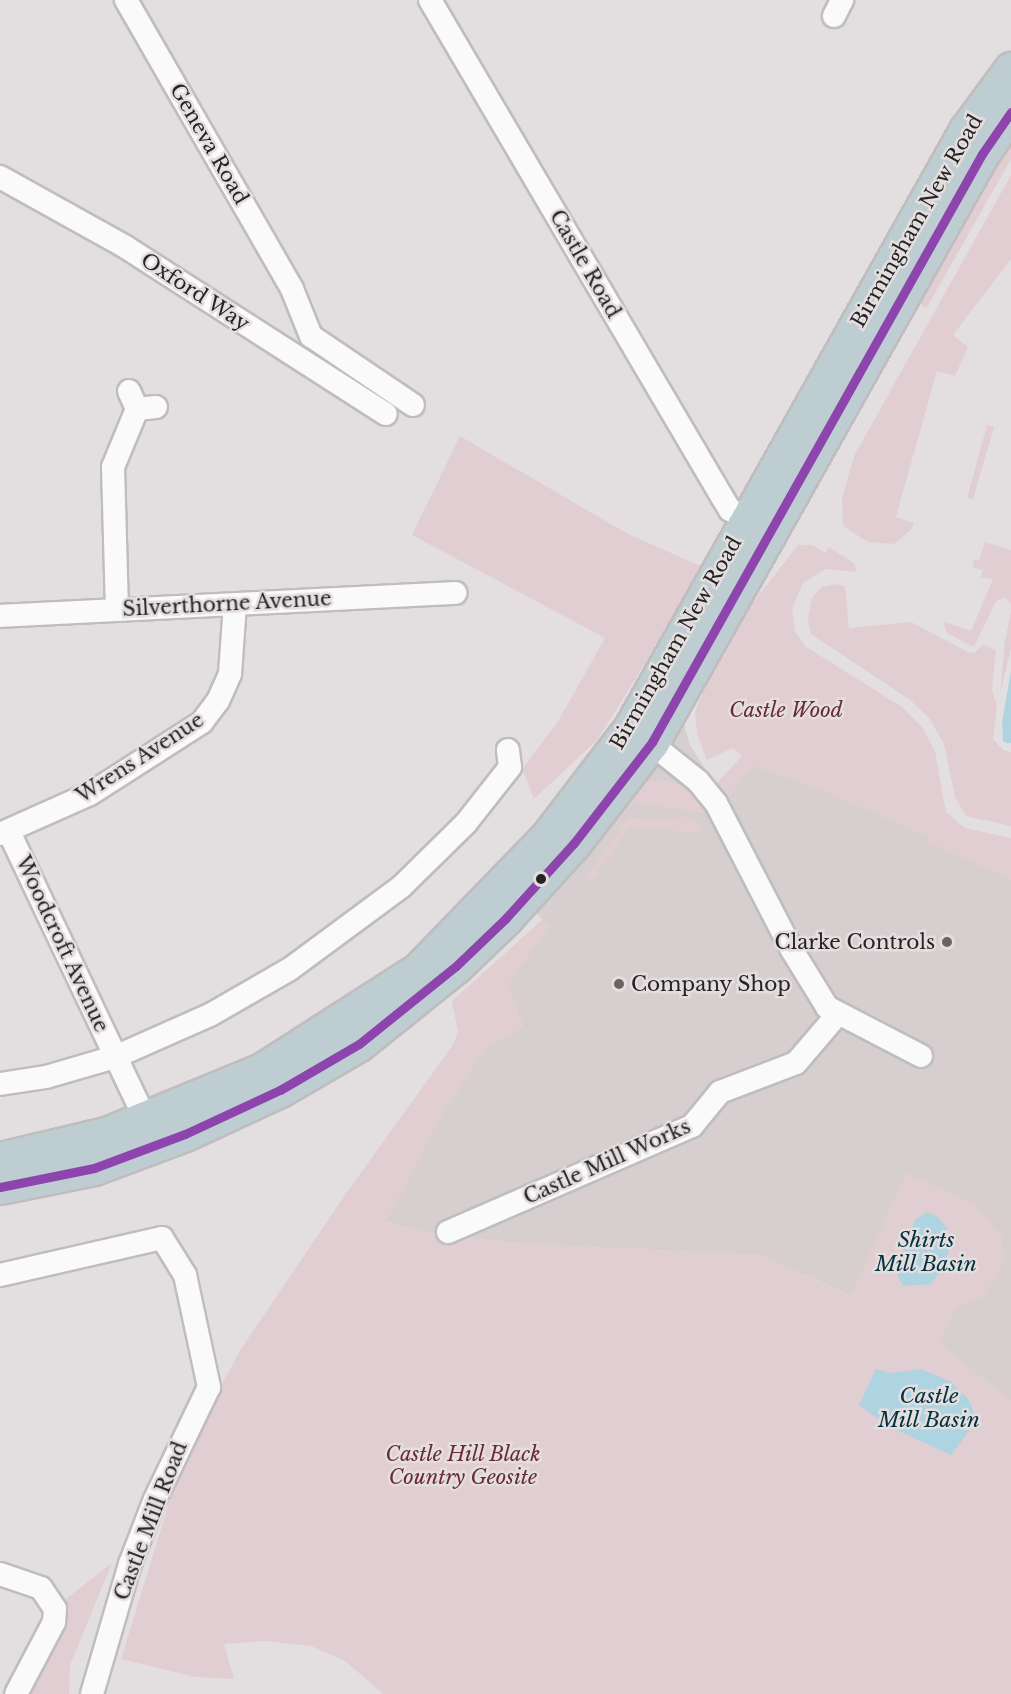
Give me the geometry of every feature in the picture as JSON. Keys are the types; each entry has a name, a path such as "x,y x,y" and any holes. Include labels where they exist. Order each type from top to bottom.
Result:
{"highway":[{"name":"Birmingham New Road","path":"641,735 749,519 966,130 1011,69"},
{"name":"Birmingham New Road","path":"0,1187 94,1168 262,1070 418,970 548,837 641,735 982,154 1011,112"},
{"name":"Birmingham New Road","path":"0,1159 106,1134 151,1133"}],"street":[{"name":"Geneva Road","path":"126,0 292,289 311,336 414,405"},
{"name":"Castle Road","path":"430,0 722,497 730,510 749,519"},
{"name":"Oxford Way","path":"0,177 124,246 386,414"},
{"path":"117,610 112,467 141,402"},
{"name":"Silverthorne Avenue","path":"0,616 455,594"},
{"name":"Wrens Avenue","path":"4,833 90,794 202,722 218,701 230,674 235,604"},
{"path":"641,735 698,781 716,803 818,995 837,1015 921,1056"},
{"name":"Woodcroft Avenue","path":"0,1084 46,1077 115,1057 210,1015 290,969 354,925 402,886 466,823 510,767 508,750"},
{"name":"Woodcroft Avenue","path":"4,833 151,1133"},
{"name":"Castle Mill Works","path":"448,1232 692,1126 720,1092 796,1063 837,1015"},
{"name":"Castle Mill Road","path":"0,1275 162,1238 185,1275 209,1387 155,1499 130,1564 92,1694"},
{"path":"0,1574 41,1588 55,1609 54,1622 16,1694"}],"shaded area":[{"path":"682,718 690,745 715,785 754,765 827,792 1011,871 1011,1401 938,1342 956,1307 907,1173 851,1296 761,1255 523,1244 429,1234 385,1221 439,1119 485,1048 523,1026 507,985 549,926 515,891"}],"green space":[{"path":"1011,129 1011,159 926,309 914,299"},
{"path":"1011,175 1011,259 953,335 968,347 955,376 937,371 896,517 914,523 912,529 894,544 868,542 843,526 842,499 854,456"},
{"path":"987,425 994,427 973,499 967,498"},
{"path":"460,436 628,534 705,568 597,740 534,799 522,769 557,723 605,638 412,535"},
{"path":"985,542 1011,550 1011,604 1006,598 996,601 974,647 947,633 944,626 945,622 971,631 993,579 980,578 983,570 972,567 974,559 979,561"},
{"name":"Castle Wood","path":"798,545 813,545 825,553 829,547 854,563 857,572 826,569 803,583 792,608 795,631 805,646 902,707 922,727 935,751 946,812 965,828 1011,838 1011,880 928,842 930,836 827,792 754,765 727,799 715,785 742,756 733,748 707,760 697,734 695,712 707,682 748,609"},
{"path":"837,584 845,586 849,628 911,622 968,652 975,653 983,644 996,650 992,690 997,706 993,739 1003,750 1011,752 1011,826 966,816 955,797 944,744 929,718 909,699 811,634 808,619 812,597 822,587"},
{"path":"1011,611 1011,649 1000,694 1005,641"},
{"path":"662,780 691,787 707,807 701,813 629,801 646,782"},
{"path":"692,817 701,826 699,833 630,827 591,882 586,877 628,818"},
{"name":"Castle Hill Black Country Geosite","path":"543,919 549,926 507,985 523,1026 485,1048 439,1119 386,1222 429,1234 523,1244 761,1255 850,1296 907,1173 974,1204 1002,1236 1004,1258 997,1278 980,1298 956,1307 938,1342 1011,1401 1011,1694 383,1694 345,1661 311,1646 265,1641 224,1644 234,1679 196,1677 121,1659 173,1490 200,1424 241,1349 347,1192 453,1045 458,1032 452,1001"},
{"path":"112,1563 70,1665 69,1694 27,1694 57,1643 67,1598"}],"water":[{"path":"1011,671 1011,743 1007,743 1003,741 1002,722"},
{"name":"Shirts Mill Basin","path":"927,1212 939,1218 947,1229 951,1242 945,1265 931,1284 903,1286 897,1275 903,1251 915,1220"},
{"name":"Castle Mill Basin","path":"876,1369 891,1373 920,1369 950,1381 969,1400 977,1420 951,1455 888,1426 859,1405"}],"transit line":[{"path":"0,1187 94,1168 185,1134 280,1090 359,1044 456,966 506,918 574,843 652,742 982,154 1011,112"}],"place":[{"name":"Clarke Controls","path":"947,942"},
{"name":"Company Shop","path":"619,984"}]}
